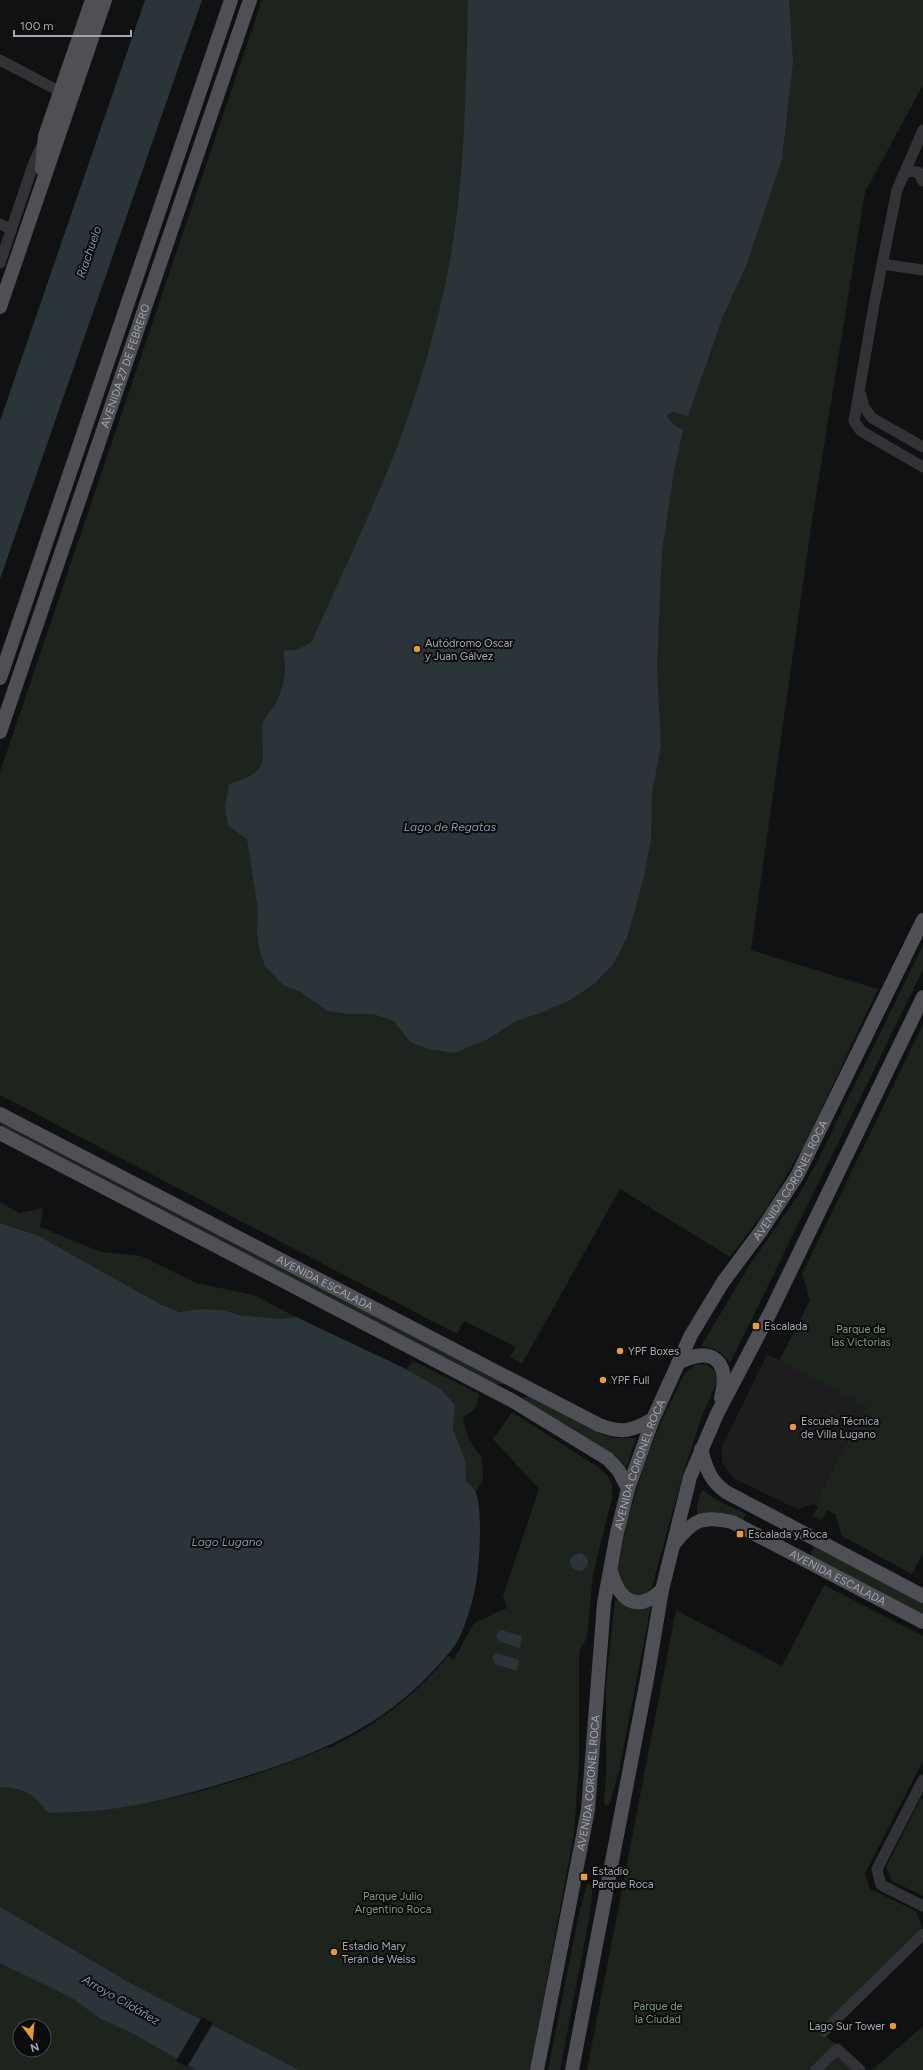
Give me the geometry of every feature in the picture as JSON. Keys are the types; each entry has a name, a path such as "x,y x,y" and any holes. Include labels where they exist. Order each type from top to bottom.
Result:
{"main road":[{"path":"41,185 44,142 92,0"},
{"path":"0,307 105,0"},
{"name":"AVENIDA 27 DE FEBRERO","path":"0,678 231,0"},
{"name":"AVENIDA 27 DE FEBRERO","path":"0,732 250,0"},
{"name":"AVENIDA CORONEL ROCA","path":"537,2070 588,1810 601,1632 610,1571 628,1489 653,1419 691,1335 709,1303 797,1176 923,920"},
{"path":"572,2070 647,1678 662,1590 684,1498 701,1449 717,1414 771,1311 923,997"},
{"name":"AVENIDA ESCALADA","path":"0,1114 522,1385 610,1429 624,1431 653,1419"},
{"name":"AVENIDA ESCALADA","path":"0,1133 513,1401 608,1459 619,1470 628,1489"},
{"path":"678,1363 693,1357 708,1355 720,1362 725,1380 717,1414"},
{"path":"513,1401 522,1385"},
{"name":"AVENIDA ESCALADA","path":"701,1449 709,1476 719,1487 796,1530 923,1596"},
{"path":"796,1530 785,1530 755,1515 749,1517 748,1529 764,1531 796,1546 803,1546 810,1537"},
{"name":"AVENIDA ESCALADA","path":"672,1547 692,1524 704,1520 722,1520 748,1529 923,1622"},
{"path":"610,1571 618,1591 623,1597 630,1601 644,1601 653,1598 662,1590"}],"street":[{"path":"0,60 61,92"},
{"path":"923,130 897,190 882,264 854,421 862,431 923,466"},
{"path":"1,259 33,165 44,142"},
{"path":"903,175 909,171 918,172 923,181"},
{"path":"0,224 11,229"},
{"path":"882,264 923,270"},
{"path":"859,390 864,407 872,418 923,447"},
{"path":"923,1780 877,1869 878,1878 881,1885 923,1906"},
{"path":"824,2031 923,1934"},
{"path":"816,2070 837,2049 860,2070"}],"shaded area":[{"name":"Escuela Técnica de Villa Lugano","path":"767,1354 866,1407 814,1504 797,1509 733,1478 722,1462 722,1447"}],"green space":[{"name":"Autódromo Oscar y Juan Gálvez","path":"262,0 923,0 923,85 865,192 811,527 751,950 878,989 805,1144 767,1208 730,1257 620,1189 522,1364 510,1357 516,1347 464,1321 457,1334 0,1095 0,772"},
{"path":"923,945 923,970 730,1363 717,1351 701,1346 749,1266 799,1194 816,1164"},
{"name":"Parque de las Victorias","path":"923,1024 923,1553 912,1574 842,1536 835,1514 827,1510 822,1520 813,1516 818,1506 814,1504 866,1407 779,1361 810,1300 802,1274"},
{"path":"0,1120 506,1383 494,1384 0,1127"},
{"path":"0,1202 19,1213 43,1208 40,1227 101,1252 141,1256 196,1283 254,1295 296,1317 280,1319 240,1315 223,1310 200,1309 179,1312 160,1304 37,1235 0,1223"},
{"path":"414,1361 479,1394 478,1402 475,1408 463,1417 465,1428 470,1439 475,1449 482,1457 483,1480 476,1492 465,1481 465,1459 453,1429 455,1405 441,1389 406,1369"},
{"path":"706,1364 714,1370 717,1382 702,1416 683,1474 652,1587 645,1594 630,1596 617,1576 618,1566 628,1519 643,1469 662,1419 685,1373 695,1365"},
{"path":"531,1396 603,1435 613,1438 636,1438 627,1467 608,1453 522,1401 522,1398"},
{"name":"Parque Julio Argentino Roca","path":"512,1412 598,1467 607,1475 612,1485 612,1498 593,1574 587,1638 579,1651 579,1762 574,1834 530,2070 0,2070 0,1787 17,1789 28,1793 38,1801 48,1813 92,1811 162,1800 219,1786 274,1768 327,1747 330,1748 347,1739 379,1719 409,1696 423,1684 448,1656 454,1659 474,1623 507,1608 503,1596 539,1489 493,1439"},
{"path":"702,1489 713,1498 746,1514 742,1523 697,1517 697,1507"},
{"path":"814,1546 923,1603 923,1615 810,1556"},
{"name":"Parque de la Ciudad","path":"824,1585 923,1636 923,1761 865,1873 870,1889 916,1911 922,1927 818,2029 865,2070 587,2070 676,1610 782,1666"},
{"path":"615,1600 651,1606 619,1771 609,1805 606,1806 604,1802 606,1775 606,1683"},
{"path":"921,1798 923,1798 923,1896 892,1881 886,1867"},
{"path":"587,1884 593,1885 589,1920 560,2070 548,2070 578,1918"},
{"path":"923,2026 923,2070 872,2070"}],"water":[{"name":"Riachuelo","path":"145,0 202,0 0,579 0,421"},
{"name":"Lago de Regatas","path":"468,0 789,0 793,63 782,159 746,266 723,316 688,416 672,412 666,416 674,425 683,430 674,471 662,551 657,667 661,746 652,793 651,839 644,877 628,935 614,963 594,984 570,1000 543,1012 516,1021 488,1039 454,1053 428,1049 410,1042 394,1021 373,1014 349,1014 328,1011 300,992 282,984 265,966 259,949 257,932 258,910 247,839 228,826 225,806 229,785 254,774 260,767 263,757 263,723 278,699 284,680 285,667 283,654 285,650 296,650 311,643 361,533 399,442 427,357 448,271 458,205 464,136"},
{"name":"Lago Lugano","path":"0,1223 37,1235 160,1304 179,1312 200,1309 223,1310 240,1315 280,1319 296,1317 406,1369 441,1389 455,1405 453,1429 465,1459 466,1481 475,1491 478,1499 480,1529 476,1585 467,1618 455,1645 447,1656 409,1694 362,1728 336,1742 283,1764 166,1799 104,1810 48,1813 38,1801 28,1793 17,1789 0,1787"},
{"path":"579,1553 585,1556 588,1562 585,1568 579,1571 573,1568 570,1562 573,1556"},
{"path":"501,1630 522,1636 520,1648 498,1641 496,1635"},
{"path":"496,1653 519,1660 517,1671 495,1664 492,1658"},
{"name":"Arroyo Cildáñez","path":"0,1907 130,1983 299,2070 196,2070 132,2033 99,2018 74,1999 0,1963"}],"pier":[{"path":"202,2017 213,2023 187,2067 176,2061"}],"place":[{"name":"Autódromo Oscar y Juan Gálvez","path":"417,649"},
{"name":"Escalada","path":"756,1326"},
{"name":"YPF Boxes","path":"620,1351"},
{"name":"YPF Full","path":"603,1380"},
{"name":"Escuela Técnica de Villa Lugano","path":"793,1427"},
{"name":"Escalada y Roca","path":"740,1534"},
{"name":"Estadio Parque Roca","path":"584,1877"},
{"name":"Estadio Mary Terán de Weiss","path":"334,1952"},
{"name":"Lago Sur Tower","path":"893,2026"}]}
